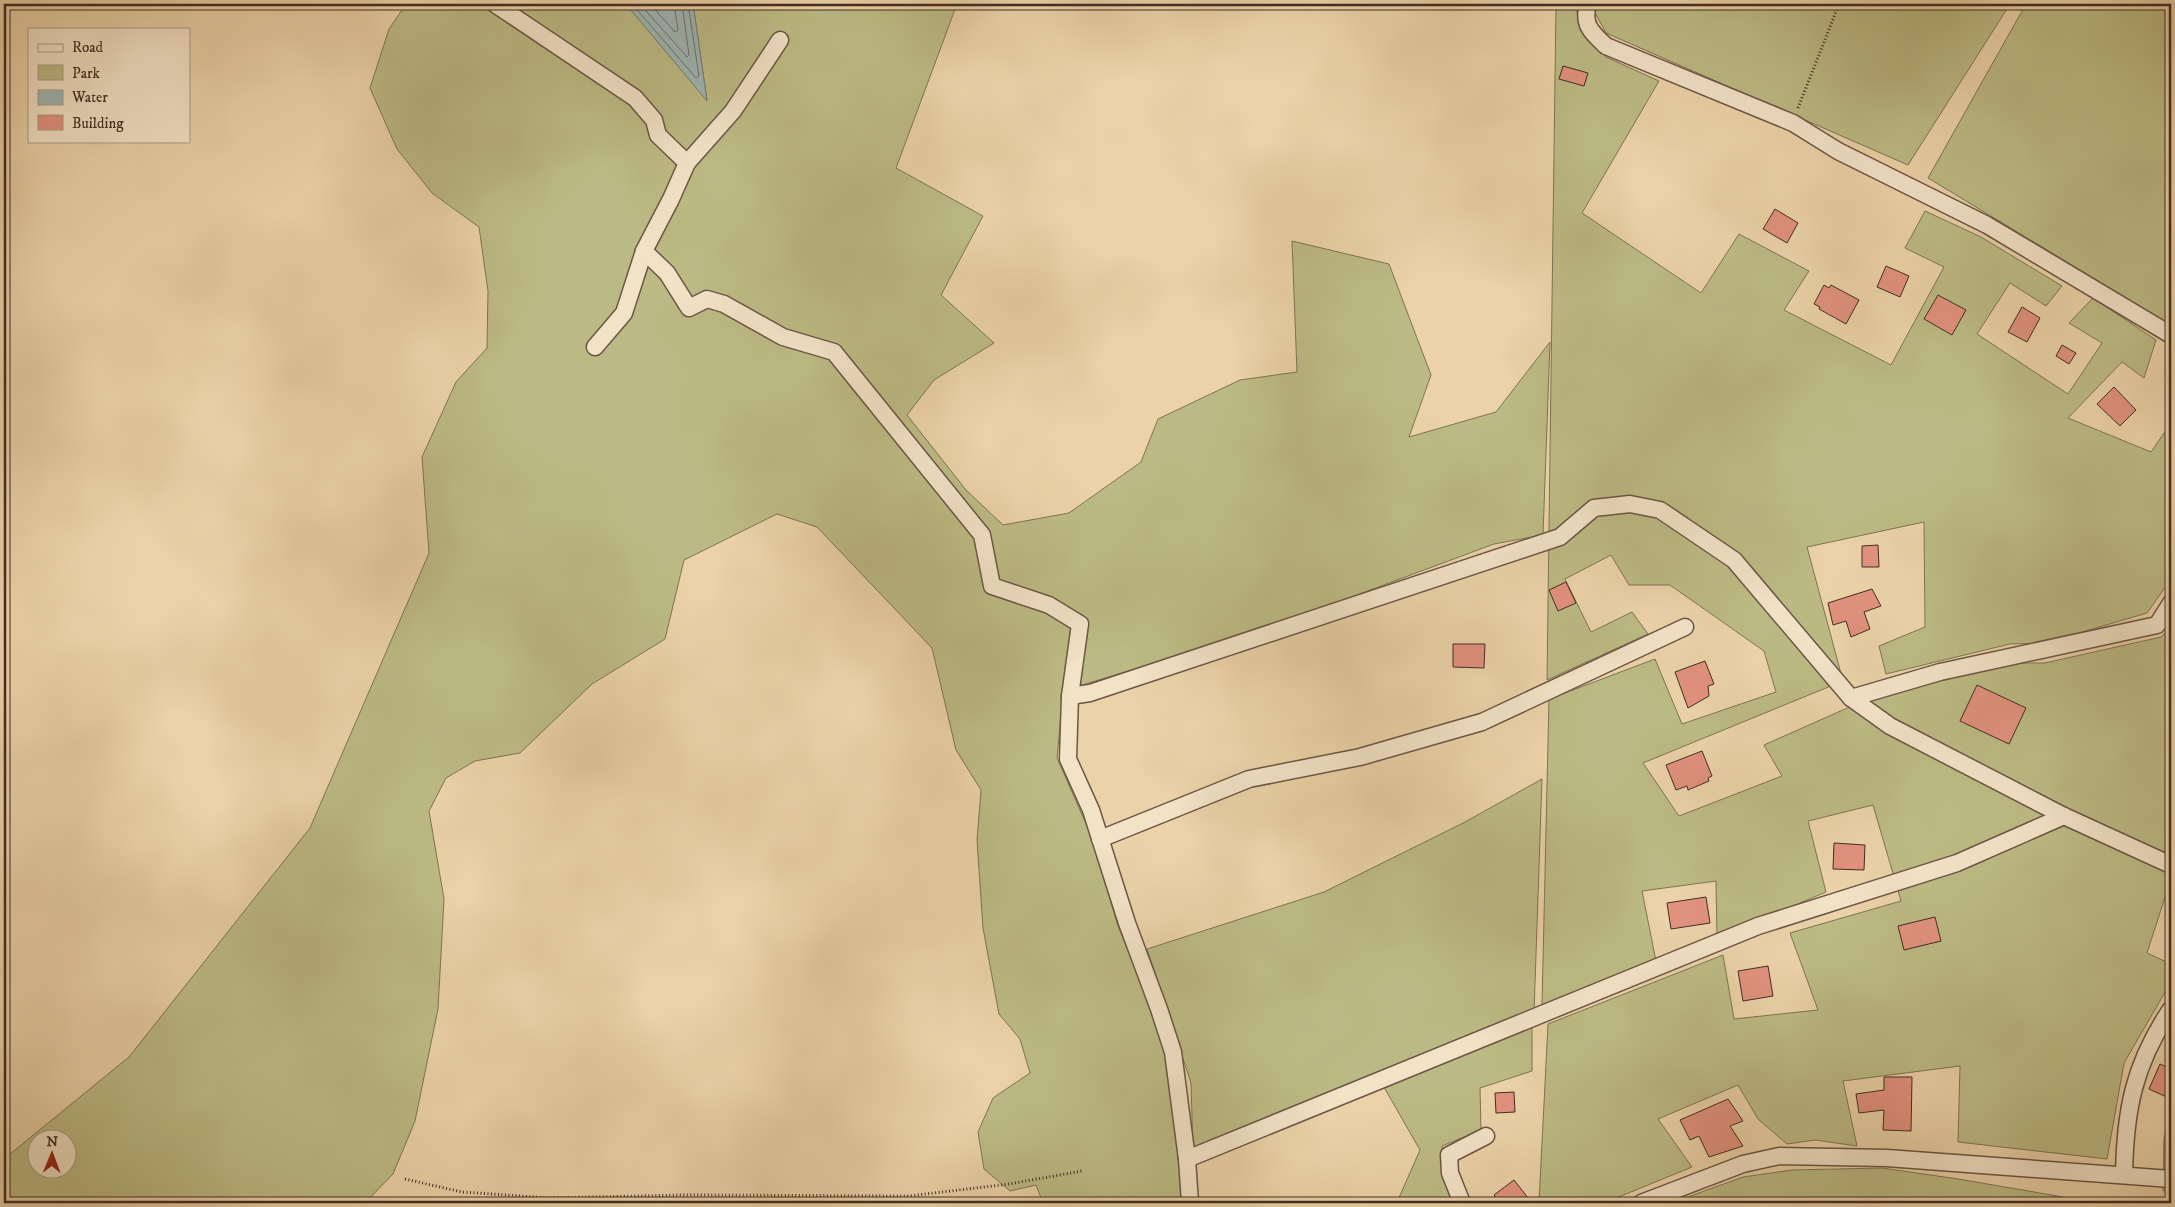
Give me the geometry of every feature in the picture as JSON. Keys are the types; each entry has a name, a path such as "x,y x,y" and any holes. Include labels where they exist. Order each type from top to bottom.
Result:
{"street":[{"path":"495,4 635,98 654,120 658,135 687,163"},
{"path":"1588,4 1585,13 1589,31 1606,46 1793,122 1838,152 1987,225 2171,335"},
{"path":"595,347 624,313 644,251 687,163 733,110 780,40"},
{"path":"644,251 667,273 689,308 707,299 724,304 783,337 834,352 982,535 992,586 1049,605 1080,624 1070,696 1068,759 1090,810 1173,1052 1187,1159 1190,1203"},
{"path":"1070,696 1100,690 1560,537 1594,508 1630,504 1660,510 1734,560 1851,698 1890,726 2064,816 2171,865"},
{"path":"1851,698 1940,672 2157,624 2171,603"},
{"path":"1100,839 1250,779 1360,757 1482,722 1684,627"},
{"path":"1187,1159 1758,926 1957,863 2064,816"},
{"path":"2124,1175 2125,1134 2135,1079 2156,1031 2171,1009"},
{"path":"1462,1203 1450,1173 1449,1155 1486,1136"},
{"path":"1641,1203 1743,1164 1779,1156 1887,1158 2171,1179"}],"path":[{"path":"1793,122 1839,4"},
{"path":"405,1179 462,1192 549,1198 684,1195 909,1196 1009,1184 1082,1171"}],"green space":[{"path":"406,4 626,4 707,100 693,4 957,4 896,168 983,216 941,295 994,343 934,380 907,415 966,490 1003,525 1069,513 1141,462 1158,419 1240,380 1297,372 1292,241 1389,264 1431,375 1409,437 1496,412 1550,342 1543,535 1494,544 1260,631 1082,685 1063,695 1057,758 1091,835 1118,926 1153,1011 1166,1052 1184,1203 1043,1203 1036,1185 1010,1191 984,1169 978,1132 993,1098 1030,1073 1020,1039 999,1014 983,928 977,840 981,790 956,750 932,648 817,527 777,514 684,560 665,639 592,684 520,753 475,761 446,778 429,811 444,899 438,1009 415,1121 393,1174 365,1203 4,1203 4,1159 28,1139 28,1180 78,1180 78,1130 40,1130 129,1057 310,828 429,553 422,457 456,382 487,348 488,291 479,227 432,193 397,149 370,88 389,29"},
{"path":"1556,4 1578,4 1576,11 1606,57 1659,81 1582,213 1701,293 1739,234 1809,271 1784,310 1891,365 1944,267 1905,248 1925,211 1981,237 2062,286 2046,306 2010,283 1977,334 2068,394 2102,343 2069,323 2093,298 2156,340 2144,378 2122,362 2068,418 2151,452 2171,423 2171,579 2147,613 2045,643 2010,644 1886,674 1879,646 1925,627 1924,522 1807,547 1843,681 1643,763 1679,816 1782,776 1764,745 1872,697 1941,678 2014,663 2045,663 2161,637 2171,627 2171,896 2166,894 2147,953 2171,964 2171,982 2124,1063 2107,1159 1958,1142 1960,1066 1843,1081 1857,1146 1815,1140 1787,1144 1758,1119 1738,1085 1658,1119 1692,1167 1604,1203 1539,1203 1548,1024 1723,955 1734,1019 1818,1010 1790,933 1901,901 1873,805 1808,821 1826,892 1717,938 1716,881 1642,891 1656,961 1542,1005 1549,699 1655,659 1682,724 1776,692 1764,651 1670,585 1629,585 1611,555 1565,579 1591,632 1632,612 1648,634 1547,680"},
{"path":"1596,4 2010,4 1908,165 1606,33 1594,11"},
{"path":"2026,4 2171,4 2171,325 1928,178"},
{"path":"1542,779 1534,1013 1532,1014 1532,1071 1480,1088 1481,1130 1442,1146 1447,1181 1454,1203 1388,1203 1398,1200 1420,1150 1377,1075 1193,1151 1191,1083 1147,949 1324,892 1465,822"},
{"path":"2171,1114 2171,1191 2163,1191 2164,1138"},
{"path":"1882,1168 2098,1203 1671,1203 1743,1177 1792,1170"}],"water":[{"path":"626,4 693,4 707,101"}],"building":[{"path":"1563,66 1588,73 1584,86 1559,79"},
{"path":"1775,209 1798,223 1787,243 1763,229"},
{"path":"1886,266 1909,276 1900,297 1877,287"},
{"path":"1824,285 1829,288 1831,285 1859,300 1846,324 1819,309 1820,307 1814,304"},
{"path":"1938,295 1966,310 1952,335 1924,319"},
{"path":"2022,307 2040,318 2027,342 2008,332"},
{"path":"2062,345 2076,353 2069,364 2056,356"},
{"path":"2114,387 2136,410 2120,426 2097,404"},
{"path":"1878,545 1879,567 1862,567 1862,546"},
{"path":"1566,582 1576,603 1558,611 1549,590"},
{"path":"1872,589 1881,606 1864,612 1870,629 1851,637 1846,621 1833,625 1828,603"},
{"path":"1453,644 1485,644 1484,668 1453,667"},
{"path":"1705,661 1714,684 1708,686 1709,696 1688,708 1675,672"},
{"path":"1977,685 2026,708 2009,744 1960,721"},
{"path":"1702,751 1712,776 1708,778 1709,781 1688,790 1687,786 1676,790 1666,765"},
{"path":"1834,843 1865,845 1864,870 1833,869"},
{"path":"1706,897 1710,923 1671,929 1667,903"},
{"path":"1935,917 1941,941 1904,950 1898,926"},
{"path":"1768,966 1773,996 1743,1001 1738,971"},
{"path":"2160,1064 2171,1069 2171,1099 2149,1089"},
{"path":"1884,1077 1912,1077 1911,1131 1883,1130 1884,1110 1859,1113 1856,1094 1884,1090"},
{"path":"1514,1092 1515,1112 1496,1113 1495,1093"},
{"path":"1728,1099 1743,1121 1730,1126 1743,1146 1709,1157 1699,1136 1690,1140 1680,1120"},
{"path":"1514,1180 1532,1203 1501,1203 1494,1195"}]}
